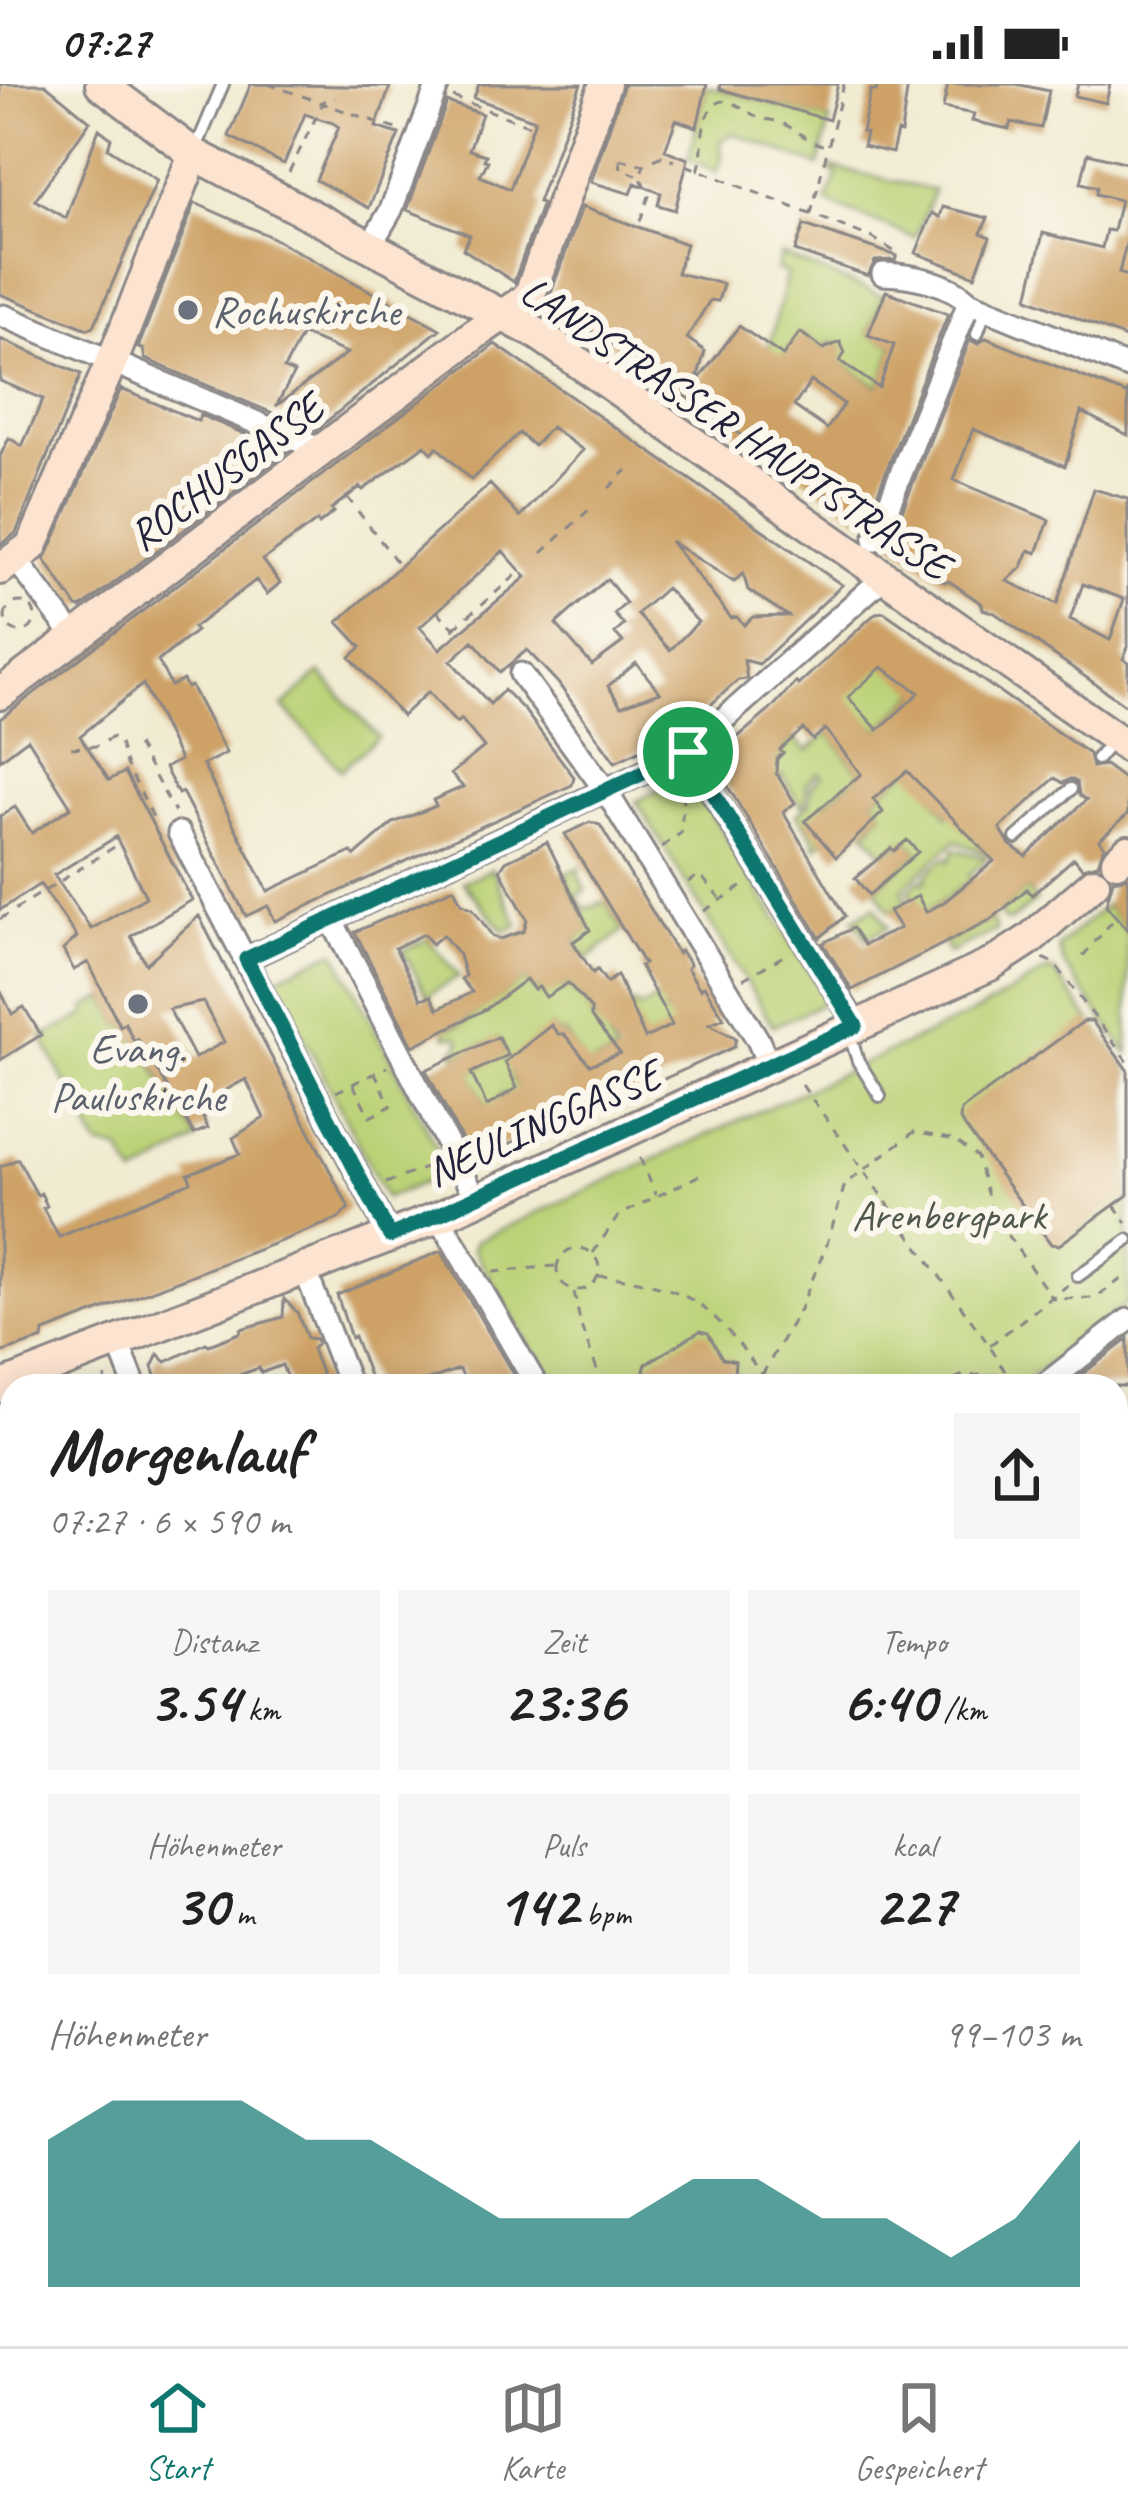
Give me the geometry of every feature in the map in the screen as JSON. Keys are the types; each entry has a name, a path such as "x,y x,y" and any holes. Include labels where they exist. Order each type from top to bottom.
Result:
{"street":[{"name":"LANDSTRASSER HAUPTSTRASSE","path":"101,84 194,154 538,334 884,578 1113,748"},
{"name":"ROCHUSGASSE","path":"0,694 529,297 605,84"},
{"path":"370,246 392,210 436,87"},
{"path":"75,638 8,563 32,546 194,154"},
{"path":"883,274 908,275 961,294 978,306 1128,368"},
{"path":"875,538 978,306"},
{"path":"4,316 321,450"},
{"path":"246,959 606,791 686,764 884,578"},
{"path":"520,674 606,791 758,1040 769,1066"},
{"path":"686,764 763,873 852,1028"},
{"path":"173,825 390,1236"},
{"name":"NEULINGGASSE","path":"35,1374 439,1217 990,965 1029,940 1094,883"},
{"path":"332,919 476,1199"},
{"path":"439,1217 530,1374"},
{"path":"305,1270 345,1374"},
{"path":"1058,1374 1128,1320"},
{"path":"118,1343 124,1374"}],"lane":[{"path":"194,154 223,84"},
{"path":"977,334 978,306"},
{"path":"1016,838 1071,790"},
{"path":"852,1028 858,1061 880,1096"},
{"path":"1078,1276 1128,1240"}],"path":[{"path":"268,84 419,137"},
{"path":"811,214 844,84"},
{"path":"436,87 533,127"},
{"path":"318,92 323,103"},
{"path":"289,172 323,103 335,98"},
{"path":"698,170 706,120 714,106 727,100 828,147"},
{"path":"640,221 650,196 640,176 621,169 620,159 644,165 662,156 674,160"},
{"path":"640,176 644,165"},
{"path":"686,166 873,238 913,261 908,275"},
{"path":"609,488 626,470"},
{"path":"346,497 400,566"},
{"path":"542,553 593,505"},
{"path":"450,641 454,628 521,571"},
{"path":"23,603 31,607 34,621 29,628 20,632 8,626 4,618 10,606 23,603"},
{"path":"437,611 454,628"},
{"path":"2,631 8,626"},
{"path":"71,748 96,746 113,737 119,740 153,822 173,825"},
{"path":"137,746 173,825"},
{"path":"660,848 681,833 686,764"},
{"path":"0,919 118,844"},
{"path":"701,914 763,873"},
{"path":"683,885 700,875 722,900"},
{"path":"1083,956 1100,928 1116,916"},
{"path":"1029,940 1039,955 1054,964 1128,1062"},
{"path":"742,980 804,944"},
{"path":"335,1093 392,1065"},
{"path":"353,1084 370,1117 391,1106 375,1073"},
{"path":"802,1085 1007,1374"},
{"path":"763,1374 800,1309 845,1184 914,1132 955,1140 977,1157 993,1215 1053,1299"},
{"path":"640,1158 656,1196"},
{"path":"382,1185 441,1161"},
{"path":"592,1253 619,1215 704,1173"},
{"path":"1114,1205 1128,1224"},
{"path":"574,1290 591,1286 598,1276 599,1264 580,1247 567,1250 556,1266 559,1279 574,1290 580,1326 598,1374"},
{"path":"473,1275 556,1266"},
{"path":"1053,1299 1095,1298 1128,1274"},
{"path":"598,1276 677,1290 715,1314 761,1374"},
{"path":"989,1345 1078,1276"}],"green space":[{"path":"707,86 830,120 819,166 733,133 721,141 717,172 688,159"},
{"path":"831,167 934,190 915,238 826,202 838,174"},
{"path":"781,255 883,296 868,334 894,345 879,387 840,361 841,344 828,343 823,349 801,333 762,384 745,387 769,346 787,274 776,270"},
{"path":"881,660 919,691 878,730 841,697"},
{"path":"320,673 378,737 341,770 283,706"},
{"path":"828,733 861,774 823,805 840,827 816,847 797,815 810,803 811,787 822,776 819,772 807,784 801,806 782,775 773,782 775,760 794,738 807,751"},
{"path":"911,768 948,816 952,813 988,854 955,841 902,889 907,902 889,911 876,889 918,852 907,840 884,854 866,832 883,812 873,799"},
{"path":"688,777 828,1001 773,1026 636,801"},
{"path":"954,849 987,858 969,875 971,880 926,912 908,891 920,879 927,879 925,875 945,857 949,861"},
{"path":"580,867 586,890 577,896 585,909 605,901 623,931 587,959 575,941 589,929 564,875"},
{"path":"492,869 518,925 504,931 463,882"},
{"path":"1027,889 1036,901 1005,921 999,913"},
{"path":"1106,905 1128,931 1128,1054 1065,966 1058,947"},
{"path":"875,906 888,927 866,938 854,919"},
{"path":"992,919 996,930 949,953 944,944"},
{"path":"428,939 459,976 427,996 403,951"},
{"path":"335,951 449,1172 386,1198 274,978"},
{"name":"Arenbergpark","path":"1048,970 1054,972 1128,1071 1128,1302 1034,1374 546,1374 473,1248 476,1241 980,1010"},
{"path":"526,979 534,990 568,983 591,1009 591,1017 607,1034 616,1054 588,1066 565,1034 551,1026 529,1062 510,1072 520,1094 501,1094 499,1104 488,1108 470,1073 506,1052 499,1038 456,1056 454,1051 461,1043 458,1036 446,1037 445,1029 460,1025"},
{"path":"661,996 664,1012 684,1034 637,1044 621,1014 634,1004 641,1009"},
{"path":"105,997 133,1040 162,1057 152,1063 197,1140 135,1177 120,1150 98,1146 42,1037 87,1014 85,1008"}],"building":[{"path":"0,84 45,84 90,121 35,200 66,218 99,129 111,138 108,148 157,180 94,326 88,329 0,294"},
{"path":"251,84 390,87 376,127 399,134 369,208 316,180 339,127 333,123 305,114 284,164 229,136"},
{"path":"479,84 581,84 514,282 463,249 470,235 407,210 447,102 482,114 469,150 486,155 480,176 510,189 535,120 474,98"},
{"path":"624,84 707,84 697,127 676,120 665,150 688,159 675,210 658,205 661,193 635,183 631,194 591,182"},
{"path":"720,84 838,84 829,120 720,89"},
{"path":"878,84 908,84 901,133 897,132 892,153 863,146 871,90 876,91"},
{"path":"948,84 1016,84 1049,91 1041,128 1011,122 1009,129 972,121 974,114 943,108"},
{"path":"1078,84 1110,84 1106,103 1075,96"},
{"path":"1088,153 1128,163 1128,236 1119,273 1128,276 1128,339 1028,298 1043,233 1102,248 1106,230 1113,231 1120,200 1096,194 1097,187 1081,183"},
{"path":"195,203 269,236 440,329 315,431 145,359 143,349 138,348","holes":["302,334 347,353 276,406 294,373 284,369"]},
{"path":"582,207 686,244 677,273 723,284 718,301 710,300 687,338 705,351 696,383 739,326 783,356 800,332 823,349 840,342 845,353 840,361 879,388 894,345 868,335 886,291 948,314 866,522 548,301","holes":["811,381 844,404 827,429 794,406"]},
{"path":"943,207 988,218 981,233 990,237 975,276 916,253 932,213 940,217"},
{"path":"804,225 897,256 875,261 868,276 795,251"},
{"path":"986,338 1126,394 1128,390 1128,435 1081,412 1065,466 973,429 954,480 1049,520 1037,553 1029,550 1022,567 1007,581 1057,604 1094,489 1128,499 1128,647 1123,659 1128,662 1128,707 890,541 970,340 978,344","holes":["1083,584 1124,599 1110,640 1070,619"]},
{"path":"0,339 81,374 16,533 0,545 0,456 9,438 22,446 43,399 0,381"},
{"path":"495,344 842,585 759,664 744,660 747,679 738,680 682,731 615,762 558,683 527,650 500,672 473,641 451,661 490,704 504,690 525,711 574,777 572,785 275,921 268,906 246,916 182,792 178,794 165,768 180,760 143,684 80,736 109,780 125,772 192,900 131,936 146,964 199,916 349,1208 338,1219 0,1353 0,1167 18,1159 37,1195 41,1193 47,1206 43,1208 59,1237 191,1182 188,1174 240,1154 233,1138 264,1118 246,1079 217,1095 222,1106 203,1118 208,1128 194,1134 143,1045 134,1041 125,1023 120,1026 88,962 74,970 63,950 77,937 40,884 0,910 0,816 15,807 32,833 71,807 28,739 0,760 0,719","holes":["551,427 583,450 520,517 490,484 338,622 361,647 350,657 402,716 428,692 456,723 461,719 484,747 451,774 463,787 433,800 436,806 393,823 355,856 351,852 268,891 203,765 226,753 191,686 187,688 183,680 171,686 158,661 256,580 267,594 280,583 263,560 425,445 432,453 437,447 471,480 519,433 534,446","670,541 734,582 743,573 748,590 788,616 753,617 744,625 737,617 731,618","503,551 526,577 440,649 420,627","607,579 626,603 614,614 624,625 615,633 623,642 592,665 556,624","666,588 698,622 670,650 637,614","636,663 660,692 621,706 608,686","116,837 146,897 91,929 54,875","203,1002 224,1042 195,1058 169,1009"]},
{"path":"121,389 198,421 200,415 287,452 81,608 45,560"},
{"path":"884,612 1089,754 1092,767 1105,765 1128,782 1128,814 1099,840 1104,846 1098,864 1082,868 1074,858 1032,895 1027,889 992,919 852,990 823,943 853,928 864,945 900,928 889,911 918,896 926,912 994,861 907,771 873,799 883,812 836,857 805,821 861,774 825,729 813,740 803,729 780,750 776,773 795,803 783,812 845,916 820,938 714,764 721,751 876,613","holes":["882,667 919,693 878,730 848,697","1055,778 1077,782 1079,795 1086,800 1026,856 1010,845 1000,828"]},
{"path":"590,822 600,825 678,954 681,951 690,965 687,968 700,989 704,986 724,1018 709,1024 736,1038 734,1047 472,1160 426,1070 498,1037 508,1055 471,1073 487,1106 517,1088 505,1062 551,1025 590,1065 620,1053 568,983 546,997 526,979 486,1009 413,1046 355,932 454,888 461,903 473,909 493,937 524,931 527,919 500,870 506,861 547,842 590,930 573,942 593,973 597,969 607,983 617,975 645,1038 672,1025 640,966 644,964 565,834","holes":["424,934 432,944 443,935 459,955 465,976 461,979 472,992 438,1009 431,996 421,999 395,948"]},
{"path":"907,840 918,852 869,895 855,878"},
{"path":"1128,877 1128,931 1106,905 1113,880"},
{"path":"0,990 12,1014 24,1007 41,1035 0,1060"},
{"path":"1084,1021 1092,1021 1128,1071 1128,1195 1059,1245 1051,1244 960,1120 961,1110"},
{"path":"441,1251 513,1374 462,1374 459,1369 445,1374 368,1374 337,1295"},
{"path":"284,1299 297,1312 307,1338 316,1339 312,1349 321,1374 285,1374 282,1365 261,1373 259,1368 242,1374 155,1374 152,1367 158,1354 166,1362 241,1329 283,1317"},
{"path":"700,1331 708,1333 722,1358 735,1361 734,1374 646,1374 646,1364"},
{"path":"1128,1339 1128,1374 1083,1374"}],"place":[{"name":"Rochuskirche","path":"188,310"},
{"name":"Evang. Pauluskirche","path":"138,1004"}],"route":[{"path":"688,752 856,1026 390,1236 246,959 688,752"}]}
